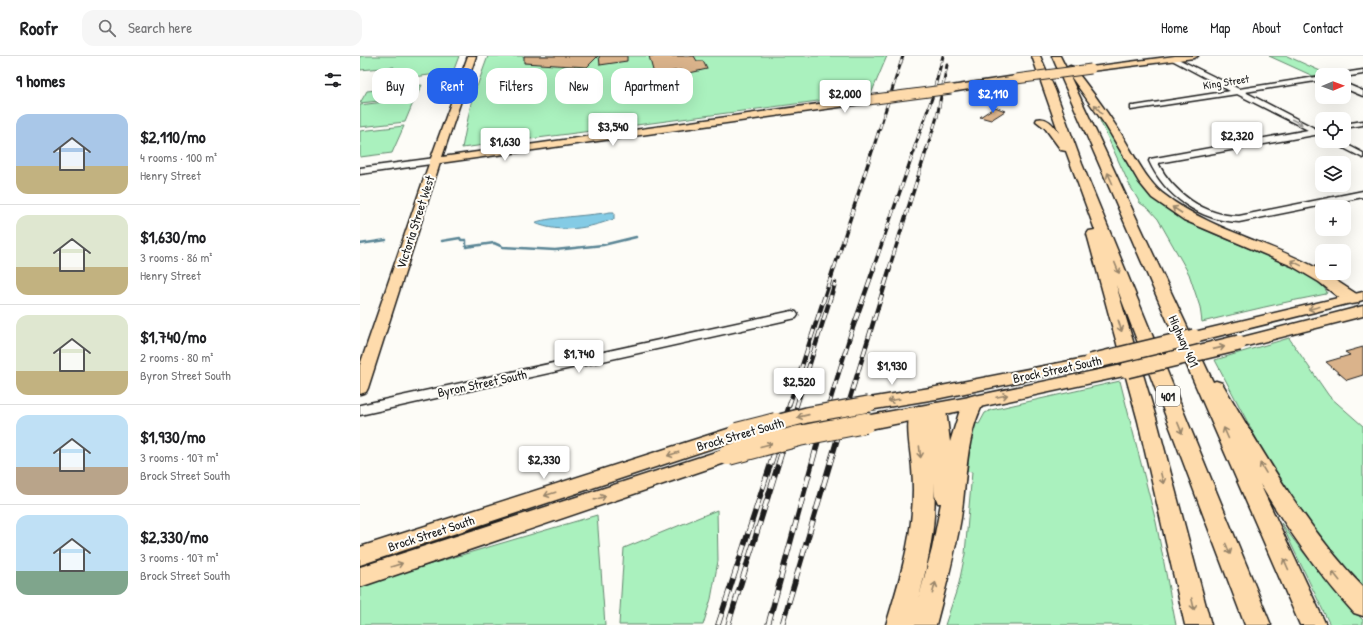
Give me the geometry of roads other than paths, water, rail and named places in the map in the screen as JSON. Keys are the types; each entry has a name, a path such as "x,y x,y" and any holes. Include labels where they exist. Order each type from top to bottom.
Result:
{"highway":[{"name":"401","path":"1036,56 1077,165 1258,625"},
{"name":"Highway 401","path":"1056,56 1313,625"},
{"path":"1062,56 1088,96 1111,126 1145,182 1157,195 1189,217 1297,263 1324,279 1357,307"},
{"path":"1042,121 1048,126 1077,165 1108,287 1140,391 1198,625"},
{"path":"1126,213 1216,386 1262,467 1296,523 1324,561 1363,604"},
{"path":"922,625 936,582 952,503 965,419 975,402"},
{"path":"928,403 946,493 946,530"},
{"path":"899,625 914,574 923,525 924,501 918,430 928,403"}],"main road":[{"name":"Victoria Street West","path":"360,388 364,364 472,56"},
{"path":"435,161 1016,79 1194,56"},
{"path":"1092,370 1127,370 1239,343 1357,307"},
{"name":"Brock Street South","path":"360,556 737,433 807,415 869,404 975,402 1092,370 1231,328 1357,307"},
{"name":"Brock Street South","path":"360,577 728,455 799,436 865,423 928,403 1092,370"}],"street":[{"path":"1174,59 1315,130"},
{"path":"1351,74 1363,72"},
{"name":"King Street","path":"1134,108 1315,79"},
{"path":"1351,88 1363,94"},
{"path":"1351,125 1363,123"},
{"path":"1315,133 1153,162 1167,184 1192,205 1218,218 1230,220 1363,194"},
{"path":"1348,148 1363,156"},
{"path":"360,171 435,161"},
{"name":"Byron Street South","path":"360,410 792,315"}],"water":[{"path":"614,212 614,219 585,227 564,229 535,223 539,221"}],"waterway":[{"path":"442,241 460,238 461,240 466,240 466,247 494,243 503,247 555,250 603,245 636,237"},
{"path":"360,244 386,240"}],"railway":[{"path":"873,149 903,56"},
{"path":"914,149 932,98 943,56"},
{"path":"927,149 937,117 947,65"},
{"path":"834,269 873,148"},
{"path":"873,269 915,148"},
{"path":"889,269 927,148"},
{"path":"783,424 834,268"},
{"path":"823,424 850,336 874,268"},
{"path":"842,424 890,268"},
{"path":"791,424 835,283"},
{"path":"718,625 784,423"},
{"path":"728,625 791,423"},
{"path":"768,625 823,423"},
{"path":"782,625 842,423"}]}
